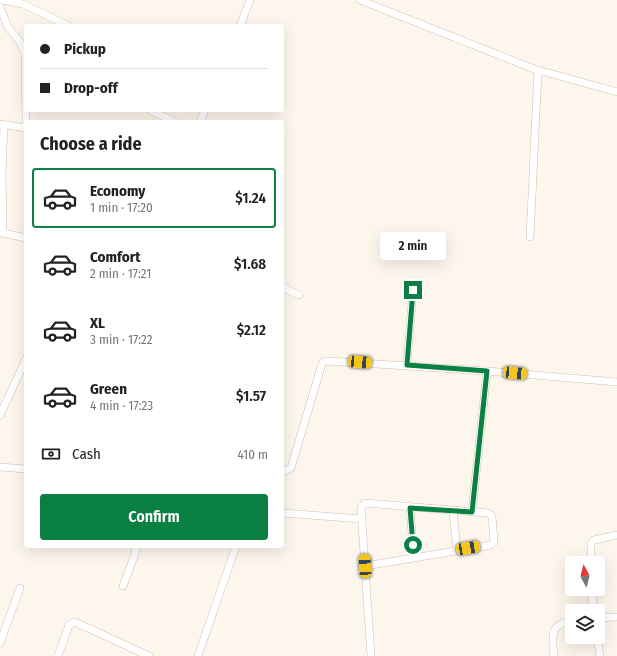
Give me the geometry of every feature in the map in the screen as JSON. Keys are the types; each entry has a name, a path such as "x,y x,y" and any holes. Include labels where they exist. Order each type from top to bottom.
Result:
{"street":[{"path":"2,0 23,4 65,24"},
{"path":"241,24 250,0"},
{"path":"360,0 538,70 617,92"},
{"path":"0,7 8,27 24,48"},
{"path":"530,237 538,70"},
{"path":"154,112 171,120"},
{"path":"24,128 2,124 1,233 24,238"},
{"path":"284,288 299,295"},
{"path":"407,365 413,290"},
{"path":"284,471 291,468 323,362 328,360 617,382"},
{"path":"0,415 24,363"},
{"path":"472,512 487,371"},
{"path":"0,467 24,469"},
{"path":"365,566 491,544 494,542 492,516 488,513 410,508 365,503 361,508 371,656"},
{"path":"410,508 414,557"},
{"path":"453,511 457,550"},
{"path":"284,513 362,519"},
{"path":"591,556 591,543 594,540 617,535"},
{"path":"123,586 136,548"},
{"path":"198,656 235,548"},
{"path":"0,642 20,588"},
{"path":"605,618 617,617"},
{"path":"58,656 69,625 75,622 149,656"},
{"path":"554,656 552,641 555,628 558,625 565,623"},
{"path":"598,644 600,656"}],"route":[{"path":"413,290 407,365 487,371 472,512 410,508 413,545"}]}
